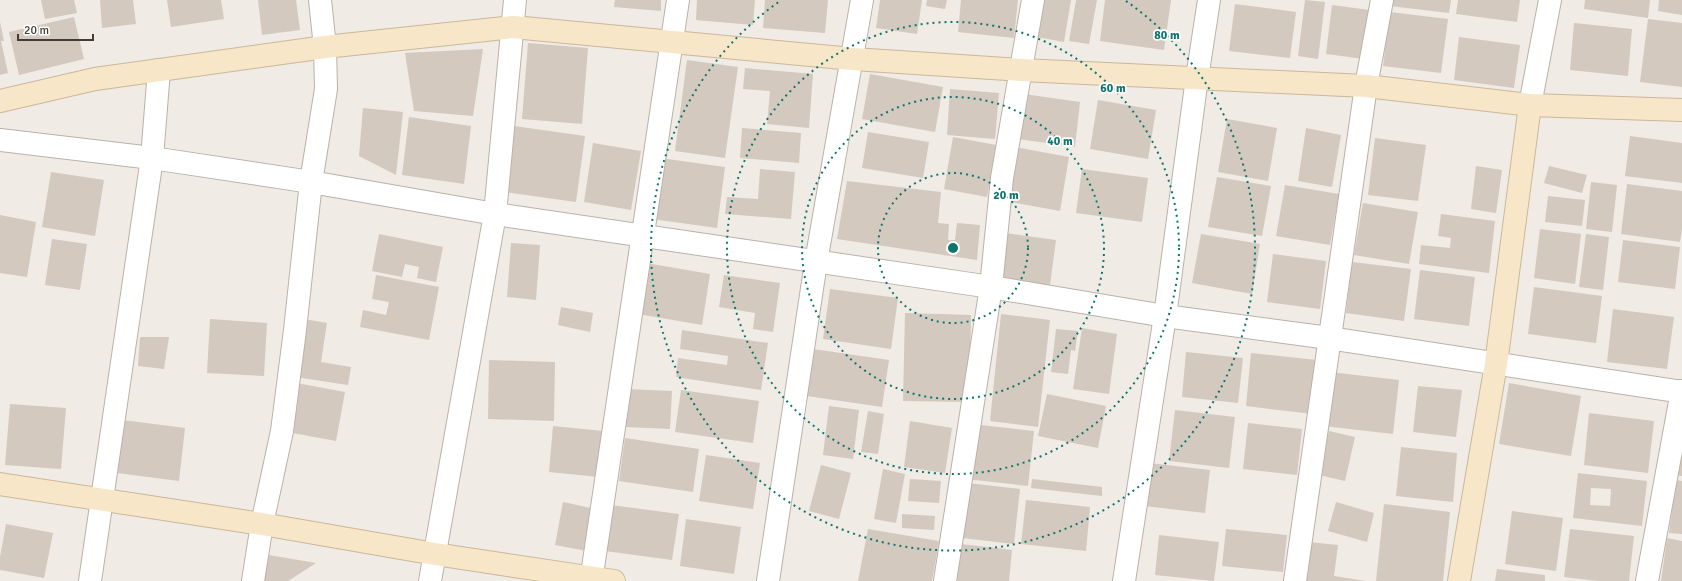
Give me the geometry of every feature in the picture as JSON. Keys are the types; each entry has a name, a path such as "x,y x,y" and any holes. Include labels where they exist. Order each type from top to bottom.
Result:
{"main road":[{"path":"0,101 95,79 325,47 513,27 853,58 1021,70 1366,86 1530,105 1682,110"},
{"path":"1459,581 1496,364 1530,105"},
{"path":"0,484 262,524 591,579 614,581"}],"street":[{"path":"253,581 262,524 282,431 311,182 326,89 325,47 320,0"},
{"path":"430,581 495,214 515,0"},
{"path":"591,579 678,0"},
{"path":"768,581 816,262 862,0"},
{"path":"945,581 991,287 1002,178 1033,0"},
{"path":"1124,581 1165,316 1209,0"},
{"path":"1295,581 1366,86 1382,0"},
{"path":"1530,105 1550,0"},
{"path":"90,581 152,158 159,70"},
{"path":"0,140 152,158 311,182 495,214 991,287 1165,316 1329,338 1682,391 1647,581"}],"building":[{"path":"41,0 74,0 77,13 45,19"},
{"path":"100,0 133,0 136,24 102,28"},
{"path":"167,0 221,0 224,19 171,27"},
{"path":"258,0 296,0 300,30 262,35"},
{"path":"615,0 661,0 661,11 614,7"},
{"path":"697,0 755,0 753,25 696,20"},
{"path":"765,0 828,0 825,33 763,28"},
{"path":"880,0 922,0 917,34 876,28"},
{"path":"927,0 947,0 945,9 926,6"},
{"path":"961,0 1018,0 1014,38 958,32"},
{"path":"1043,0 1071,0 1064,42 1037,37"},
{"path":"1076,0 1097,0 1089,44 1069,41"},
{"path":"1105,0 1171,0 1164,50 1100,41"},
{"path":"1305,0 1325,2 1318,59 1298,56"},
{"path":"1391,0 1451,0 1449,13 1390,6"},
{"path":"1458,0 1520,0 1517,22 1456,14"},
{"path":"1585,0 1650,0 1648,18 1584,9"},
{"path":"1659,0 1682,0 1682,15 1658,11"},
{"path":"1235,4 1296,12 1290,58 1229,51"},
{"path":"1332,5 1370,10 1364,59 1326,54"},
{"path":"1390,12 1448,19 1441,73 1383,66"},
{"path":"74,17 84,59 19,75 9,32"},
{"path":"1648,19 1682,23 1682,87 1640,82"},
{"path":"0,22 4,41 1,41 8,73 0,75"},
{"path":"1574,23 1632,29 1628,76 1570,70"},
{"path":"1459,37 1520,45 1514,88 1454,80"},
{"path":"528,43 588,48 582,124 522,119"},
{"path":"483,49 473,116 414,111 405,53"},
{"path":"687,60 738,67 725,158 675,151"},
{"path":"745,68 813,74 809,128 767,124 770,91 743,89"},
{"path":"870,74 943,87 935,132 862,119"},
{"path":"950,89 999,93 995,139 947,135"},
{"path":"1024,94 1080,102 1075,147 1018,139"},
{"path":"1098,100 1156,110 1148,159 1090,149"},
{"path":"363,108 403,112 396,175 359,156"},
{"path":"409,117 471,126 464,184 402,175"},
{"path":"1227,119 1277,128 1268,181 1218,172"},
{"path":"514,126 585,136 576,202 505,192"},
{"path":"742,128 801,133 799,163 740,158"},
{"path":"1306,128 1341,135 1332,187 1298,181"},
{"path":"868,132 929,142 923,178 862,168"},
{"path":"1630,136 1682,143 1682,183 1625,176"},
{"path":"953,137 996,145 987,197 944,189"},
{"path":"1375,138 1426,145 1418,201 1368,195"},
{"path":"593,143 641,151 631,210 584,202"},
{"path":"1014,147 1069,157 1060,211 1005,201"},
{"path":"660,158 725,167 717,228 652,219"},
{"path":"1476,166 1502,170 1496,213 1471,209"},
{"path":"1549,166 1587,175 1582,193 1544,183"},
{"path":"760,169 795,172 791,219 725,214 727,197 758,199"},
{"path":"1082,169 1148,178 1142,222 1076,213"},
{"path":"51,172 104,180 95,236 42,227"},
{"path":"1217,177 1271,186 1262,236 1208,227"},
{"path":"847,181 941,192 938,223 949,224 948,240 955,240 957,223 980,225 977,260 837,239"},
{"path":"1591,182 1617,185 1612,232 1586,229"},
{"path":"1627,184 1682,191 1682,228 1680,242 1621,234"},
{"path":"1285,185 1339,194 1330,245 1276,236"},
{"path":"1548,196 1585,200 1582,226 1545,222"},
{"path":"1363,203 1418,212 1409,264 1354,255"},
{"path":"1441,214 1495,221 1489,273 1419,264 1421,245 1450,248 1451,238 1438,236"},
{"path":"0,215 36,222 27,277 0,273"},
{"path":"1540,229 1581,234 1575,284 1534,278"},
{"path":"1005,233 1056,240 1050,285 1000,279"},
{"path":"379,234 443,247 436,282 417,278 419,267 405,264 402,277 372,271"},
{"path":"1201,234 1260,244 1252,294 1192,283"},
{"path":"1586,234 1609,237 1603,290 1579,287"},
{"path":"52,239 87,244 80,290 45,285"},
{"path":"1623,240 1680,247 1675,289 1618,282"},
{"path":"511,243 540,245 536,300 507,297"},
{"path":"1273,254 1326,261 1320,309 1267,302"},
{"path":"1352,262 1411,269 1404,321 1346,313"},
{"path":"646,263 710,274 702,325 638,314"},
{"path":"1420,270 1475,277 1469,326 1414,319"},
{"path":"376,275 439,287 429,340 360,327 363,310 386,315 389,302 372,299"},
{"path":"724,275 780,283 773,332 753,329 755,313 719,307"},
{"path":"1534,287 1602,296 1596,343 1528,334"},
{"path":"830,289 898,298 891,349 823,339"},
{"path":"561,307 593,313 590,332 558,325"},
{"path":"1613,309 1674,317 1667,369 1607,362"},
{"path":"905,313 971,315 969,402 903,401"},
{"path":"1001,314 1050,320 1038,427 990,421"},
{"path":"210,319 267,323 264,376 207,373"},
{"path":"304,319 327,323 321,362 351,367 348,385 295,377"},
{"path":"1082,328 1117,334 1109,394 1073,389"},
{"path":"1056,329 1078,331 1075,351 1071,350 1068,374 1051,372"},
{"path":"682,330 768,343 761,390 676,377 678,358 727,365 728,356 680,349"},
{"path":"140,337 169,337 164,369 138,366"},
{"path":"813,349 889,360 882,407 807,396"},
{"path":"1186,352 1243,358 1238,403 1182,397"},
{"path":"1251,353 1317,360 1312,414 1246,406"},
{"path":"489,360 555,362 554,421 488,419"},
{"path":"1330,372 1399,380 1393,434 1324,426"},
{"path":"291,382 345,392 336,441 282,431"},
{"path":"1509,383 1581,396 1571,456 1499,444"},
{"path":"1418,386 1462,390 1456,437 1413,432"},
{"path":"627,389 672,391 670,429 626,427"},
{"path":"681,390 759,401 753,443 675,432"},
{"path":"1047,394 1106,406 1098,448 1038,436"},
{"path":"10,404 66,408 61,469 5,465"},
{"path":"829,406 859,410 853,459 823,455"},
{"path":"1175,410 1235,417 1229,468 1169,461"},
{"path":"868,411 884,414 878,454 861,452"},
{"path":"1589,413 1654,421 1648,473 1584,465"},
{"path":"123,420 185,428 179,481 117,473"},
{"path":"910,421 952,428 945,473 904,467"},
{"path":"1248,423 1302,429 1297,475 1243,469"},
{"path":"972,424 1034,431 1028,486 966,479"},
{"path":"553,426 603,431 599,477 549,472"},
{"path":"1682,428 1682,476 1674,475"},
{"path":"1329,431 1355,437 1345,481 1319,475"},
{"path":"625,438 699,449 693,492 619,481"},
{"path":"1401,447 1457,453 1453,502 1396,496"},
{"path":"706,455 760,463 753,509 699,501"},
{"path":"1149,463 1210,470 1205,513 1144,506"},
{"path":"821,465 851,473 839,519 809,511"},
{"path":"883,469 905,474 896,523 874,519"},
{"path":"1578,473 1647,481 1642,526 1573,518","holes":["1591,488 1611,489 1610,506 1590,505"]},
{"path":"910,479 941,481 939,503 908,501"},
{"path":"1032,479 1102,487 1102,496 1031,488"},
{"path":"1676,480 1682,481 1682,534 1669,533"},
{"path":"968,483 1020,489 1014,544 962,538"},
{"path":"1026,500 1090,507 1086,551 1021,544"},
{"path":"563,502 600,510 592,552 555,545"},
{"path":"1336,502 1374,513 1367,542 1328,531"},
{"path":"1384,504 1450,512 1443,581 1376,581"},
{"path":"611,505 679,514 672,560 605,551"},
{"path":"1512,511 1563,518 1556,571 1505,564"},
{"path":"902,514 935,516 934,530 902,528"},
{"path":"686,519 741,527 734,574 680,566"},
{"path":"6,524 53,533 44,578 0,570 0,557"},
{"path":"868,529 939,541 932,581 858,581"},
{"path":"1226,529 1287,535 1283,572 1222,566"},
{"path":"1570,529 1634,536 1629,581 1598,581 1564,577"},
{"path":"1159,535 1219,542 1214,581 1155,575"},
{"path":"1667,538 1682,541 1682,581 1661,581"},
{"path":"1309,542 1338,545 1334,576 1366,581 1305,581"},
{"path":"953,543 1012,550 1009,581 949,581"},
{"path":"263,554 316,563 288,581 258,581"},
{"path":"1497,569 1545,575 1545,581 1495,581"}]}
